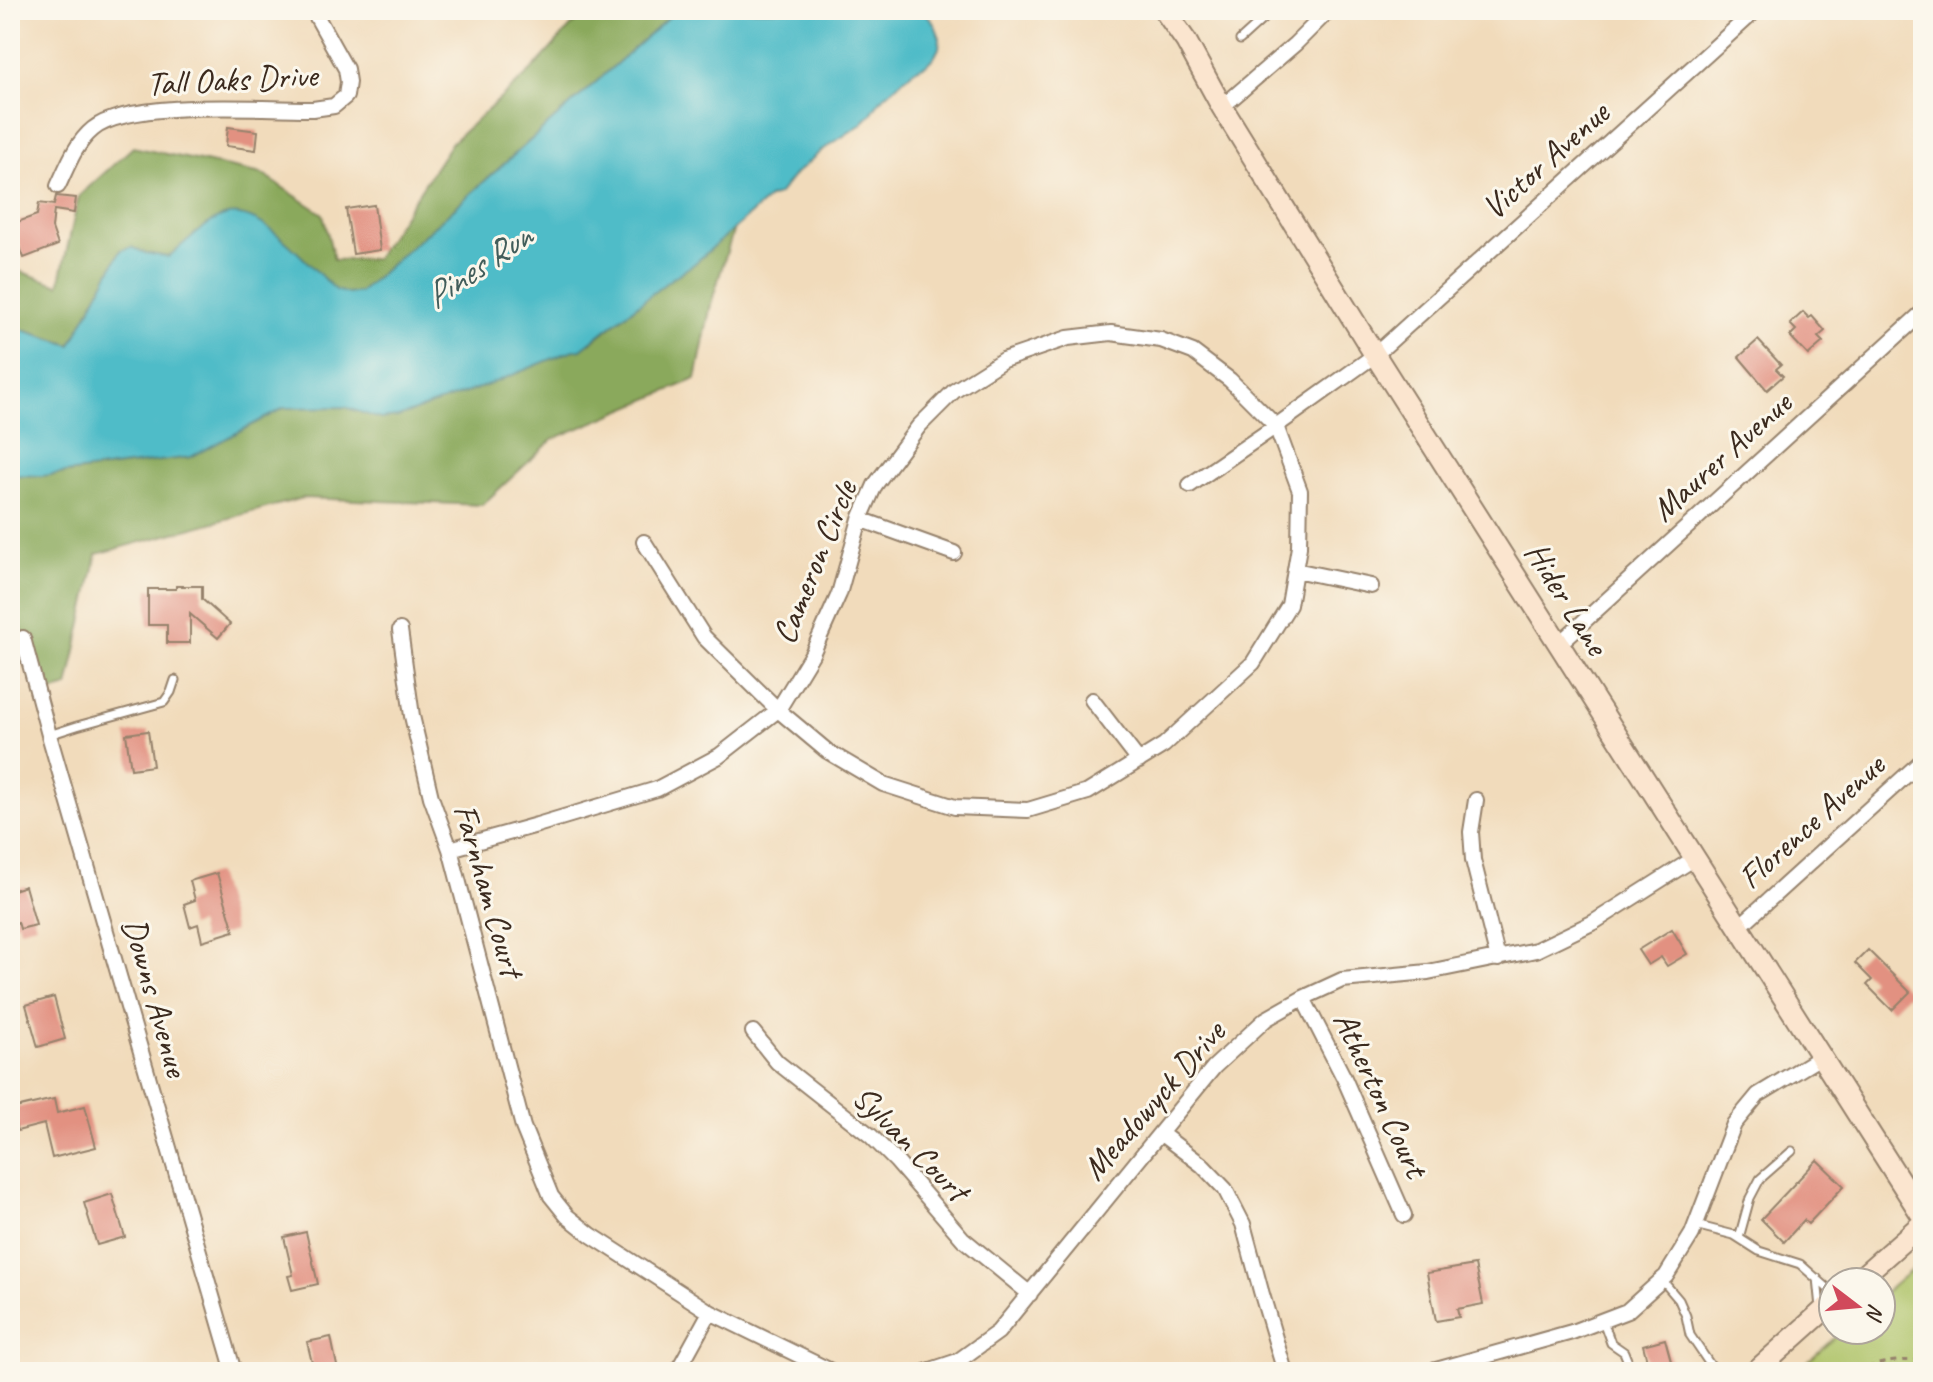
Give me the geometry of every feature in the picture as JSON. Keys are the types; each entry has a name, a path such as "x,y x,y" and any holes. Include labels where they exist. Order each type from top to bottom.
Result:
{"street":[{"name":"Tall Oaks Drive","path":"58,186 79,142 96,126 123,115 178,108 313,109 334,106 346,96 346,69 313,10"},
{"name":"Hider Lane","path":"1164,10 1186,41 1222,107 1375,355 1923,1217"},
{"path":"1222,107 1329,10"},
{"name":"Victor Avenue","path":"1375,355 1756,10"},
{"name":"Maurer Avenue","path":"1559,644 1923,312"},
{"name":"Cameron Circle","path":"450,849 657,789 719,756 778,710 812,654 839,594 860,519 875,485 919,426 954,391 1003,360 1068,338 1111,333 1161,340 1193,352 1230,380 1276,426 1300,491 1299,547 1289,605 1253,663 1164,745 1088,792 1028,810 955,807 883,784 827,751 778,710"},
{"path":"1190,485 1375,355"},
{"path":"860,519 954,553"},
{"path":"644,542 704,637 778,710"},
{"path":"1295,570 1371,586"},
{"name":"Farnham Court","path":"400,630 412,716 431,797 450,849 523,1127 551,1196 567,1216 591,1235 710,1312"},
{"name":"Downs Avenue","path":"23,638 234,1372"},
{"path":"1092,700 1139,761"},
{"name":"Florence Avenue","path":"1739,927 1923,760"},
{"path":"1476,800 1471,832 1473,860 1498,959"},
{"name":"Meadowyck Drive","path":"925,1372 958,1361 998,1332 1214,1067 1266,1019 1342,980 1428,972 1536,950 1594,922 1695,858"},
{"name":"Atherton Court","path":"1303,998 1344,1078 1404,1215"},
{"name":"Sylvan Court","path":"753,1032 777,1062 880,1144 963,1239 1030,1294"},
{"path":"1429,1372 1572,1332 1627,1311 1666,1276 1695,1225 1734,1124 1758,1095 1822,1056"},
{"path":"1160,1133 1202,1165 1225,1189 1243,1224 1285,1372"},
{"path":"1874,1266 1923,1223"},
{"path":"677,1372 710,1312 833,1372"},
{"path":"1755,1372 1817,1317"}],"lane":[{"path":"1240,40 1273,10"},
{"path":"49,735 164,702 175,680"},
{"path":"1739,1238 1750,1198 1760,1179 1792,1151"},
{"path":"1695,1225 1734,1235 1759,1251 1800,1264 1817,1278"},
{"path":"1662,1280 1679,1300 1690,1335 1714,1372"},
{"path":"1603,1321 1611,1343 1624,1352 1632,1372"}],"path":[{"path":"1856,1372 1894,1360 1923,1363 1917,1372"}],"green space":[{"path":"586,10 677,10 360,292 590,343 734,228 711,304 696,379 553,439 482,505 303,498 97,554 68,687 43,694 14,606 10,607 10,475 59,474 191,457 168,257 121,250 71,345 10,326 10,268 59,285 79,196 133,147 262,174 323,214 334,260 375,259 452,142 530,72"},
{"path":"1923,1260 1923,1372 1796,1372 1825,1346 1897,1346 1897,1282"}],"water":[{"name":"Pines Run","path":"677,10 923,10 935,25 940,38 939,48 926,65 914,70 880,100 860,125 821,151 794,175 778,195 770,197 694,264 581,349 398,417 380,419 345,407 284,408 191,457 42,476 10,475 10,326 71,345 121,250 132,247 168,257 202,228 224,216 239,215 254,220 285,241 336,290 348,294 360,292"}],"building":[{"path":"228,127 258,131 256,150 226,146"},
{"path":"56,196 76,198 74,213 54,210 52,228 58,245 24,258 12,224 37,215 39,203 54,205"},
{"path":"374,205 380,250 353,254 346,209"},
{"path":"1803,312 1809,318 1812,316 1825,331 1818,337 1823,342 1808,355 1790,336 1796,330 1790,324"},
{"path":"1758,340 1781,365 1776,369 1783,376 1767,390 1739,357"},
{"path":"176,586 202,586 202,599 230,624 218,638 190,614 190,643 167,643 167,625 148,625 148,589 176,589"},
{"path":"148,731 153,766 131,769 126,734"},
{"path":"217,873 234,931 202,941 198,924 190,927 184,904 195,900 190,881"},
{"path":"25,886 36,925 20,929 18,922 10,925 10,891"},
{"path":"1672,929 1687,954 1667,966 1661,957 1648,965 1638,950"},
{"path":"1868,950 1910,992 1892,1010 1867,985 1872,980 1855,963"},
{"path":"54,997 65,1039 38,1047 26,1005"},
{"path":"54,1099 57,1113 85,1106 96,1147 52,1158 44,1124 17,1131 11,1109"},
{"path":"1817,1160 1844,1186 1808,1224 1804,1220 1784,1242 1761,1219"},
{"path":"112,1194 125,1237 97,1245 84,1203"},
{"path":"306,1232 318,1284 292,1290 288,1276 293,1275 284,1237"},
{"path":"1475,1265 1483,1304 1457,1309 1459,1317 1436,1321 1427,1273"},
{"path":"331,1337 337,1366 314,1371 307,1342"},
{"path":"1665,1339 1674,1372 1650,1372 1643,1345"}]}
